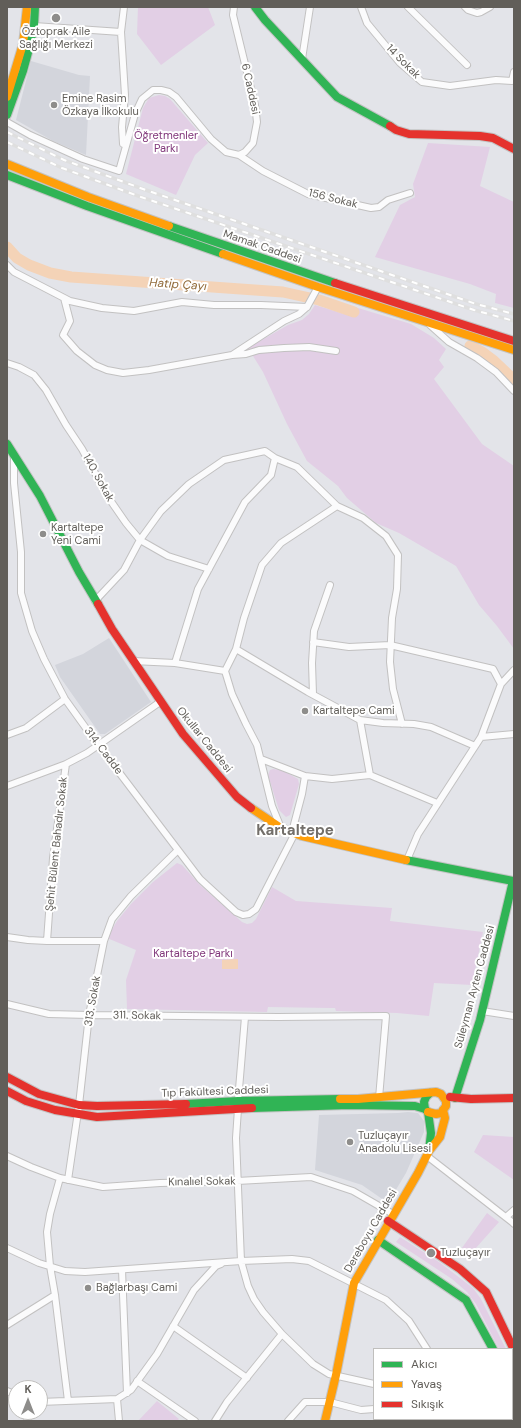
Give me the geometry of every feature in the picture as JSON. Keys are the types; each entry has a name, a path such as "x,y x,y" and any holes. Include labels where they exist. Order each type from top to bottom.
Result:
{"main road":[{"path":"7,96 23,44 27,7"},
{"path":"7,115 23,71 34,26 35,7"},
{"path":"255,7 265,20 337,97 396,130 409,134 480,136 493,138 514,149"},
{"name":"Mamak Caddesi","path":"7,164 88,197 321,279 514,341"},
{"name":"Mamak Caddesi","path":"7,175 87,206 318,287 514,350"},
{"name":"Okullar Caddesi","path":"7,444 40,496 95,601 112,629 183,734 237,797 257,813 281,828 293,832 407,860 514,881"},
{"name":"Süleyman Ayten Caddesi","path":"455,1098 482,1011 514,881"},
{"name":"Tıp Fakültesi Caddesi","path":"7,1077 39,1094 79,1105 97,1106 379,1098 430,1093"},
{"path":"7,1091 26,1101 55,1110 97,1117 238,1109 350,1105 415,1106 436,1114 441,1113 443,1110 446,1103 444,1096"},
{"path":"428,1154 432,1133 424,1100 430,1093 439,1093 444,1096 471,1100 514,1098"},
{"path":"428,1154 440,1138 445,1118 443,1110"},
{"name":"Dereboyu Caddesi","path":"325,1421 336,1375 354,1283 418,1174 428,1154"},
{"path":"391,1218 460,1269 486,1292 514,1350"},
{"path":"378,1240 466,1300 492,1348"}],"street":[{"path":"124,7 122,32 126,95 122,127 123,144 126,145"},
{"name":"6 Caddesi","path":"234,7 233,16 255,105 257,122 252,143 245,152 239,155"},
{"path":"302,60 310,7"},
{"name":"14 Sokak","path":"361,7 366,23 400,63 422,82 450,86 496,80 512,81 514,72"},
{"path":"408,7 467,65"},
{"path":"465,7 468,10 477,13 490,7"},
{"path":"34,26 122,32"},
{"path":"7,122 30,135 83,159 119,171 134,114 142,100 153,90 161,90 169,92 176,97 211,139 226,152 239,155"},
{"name":"156 Sokak","path":"239,155 263,171 308,194 371,208 379,207 388,200 410,193"},
{"path":"7,265 14,272 70,301 102,308 134,311 182,302 214,305 308,305"},
{"path":"232,355 284,321 299,314 308,305 318,287"},
{"path":"64,298 70,321 63,336 77,351 95,366 107,370 123,373 149,370 232,355 246,354 259,350 309,347 336,351"},
{"path":"428,322 448,342 484,362 514,391"},
{"name":"140. Sokak","path":"7,364 19,367 34,375 46,390 66,426 82,449 108,497 140,540 168,556 209,568"},
{"path":"95,601 124,570 140,540 161,511 189,484 224,460 265,451 275,458 297,467 337,506 363,518 386,536 398,555 397,589 392,618 390,662 393,689 402,724"},
{"name":"314. Cadde","path":"14,456 14,483 21,552 21,593 32,631 44,659 65,699 98,745 207,887 236,912 243,915 249,914 256,909 293,832"},
{"path":"175,663 198,589 245,502 272,475 275,458"},
{"path":"281,828 272,806 257,745 232,694 225,671 236,649 244,618 262,565 281,543 337,506"},
{"path":"313,694 312,663 314,631 330,585"},
{"path":"313,642 349,647 390,645 493,669 501,684"},
{"path":"236,649 360,720 431,727 475,746"},
{"path":"133,661 175,663 225,671"},
{"path":"407,860 418,834 481,736 501,684 514,670"},
{"path":"7,735 26,728 65,699"},
{"name":"Şehit Bülent Bahadır Sokak","path":"47,941 54,858 66,764 98,745 160,702"},
{"path":"360,720 370,775"},
{"path":"481,736 514,734"},
{"path":"261,759 305,776 332,780 353,776 370,775 437,803"},
{"path":"7,786 66,764"},
{"path":"293,832 305,776"},
{"name":"313. Sokak","path":"68,1180 78,1115 89,1015 104,941 112,919 131,896 178,850"},
{"path":"7,936 28,940 47,941 104,941"},
{"name":"311. Sokak","path":"7,1004 49,1014 245,1017 386,1016 379,1098"},
{"path":"482,1011 514,1016"},
{"path":"238,1101 245,1017"},
{"path":"238,1109 236,1138 241,1261 248,1286 254,1299 282,1334 313,1364 329,1374 373,1384"},
{"path":"428,1154 514,1224"},
{"name":"Kınalıel Sokak","path":"7,1156 60,1178 103,1187 160,1183 311,1178 353,1191 391,1218"},
{"path":"60,1178 50,1214 47,1232 50,1266 68,1401"},
{"path":"506,1217 514,1210"},
{"path":"7,1248 39,1263 65,1271 85,1272 241,1261 292,1259 309,1261 386,1300 409,1320 426,1348"},
{"path":"48,1402 117,1399 131,1390 157,1354 194,1290 216,1266 228,1262"},
{"path":"122,1270 127,1393"},
{"path":"7,1325 55,1295"},
{"path":"173,1326 247,1378"},
{"path":"215,1421 227,1402 282,1334"},
{"path":"137,1381 195,1421"},
{"path":"117,1399 118,1421"},
{"path":"288,1421 305,1402 330,1402 361,1410 373,1409"}],"shaded area":[{"name":"Emine Rasim Özkaya İlkokulu","path":"31,61 79,75 90,76 86,155 53,141 16,120"},
{"path":"109,638 151,702 105,734 100,734 60,677 55,665 83,654"},
{"path":"238,959 238,969 222,969 222,960"},
{"path":"408,1112 418,1113 424,1121 424,1132 406,1173 388,1203 362,1185 315,1170 319,1115"}],"green space":[{"path":"138,7 208,7 215,25 161,65 137,34"},
{"name":"Öğretmenler Parkı","path":"159,95 170,99 208,143 195,155 176,195 126,174 143,108 149,98"},
{"path":"428,143 490,147 480,186 514,202 514,308 495,303 496,294 470,284 375,257 400,205 415,197 413,184"},
{"path":"315,305 355,317 358,308 411,324 434,338 446,349 439,360 444,367 434,379 482,444 514,466 514,649 479,605 456,566 399,533 376,523 347,498 338,486 307,461 287,424 263,372 248,348 288,325 302,320 309,314"},
{"path":"270,770 282,770 298,779 299,784 290,815 286,817 279,810 268,775"},
{"name":"Kartaltepe Parkı","path":"177,863 182,865 200,885 242,922 247,924 252,923 256,919 272,887 296,901 392,908 390,921 483,932 472,985 434,983 429,1016 397,1013 336,1011 335,1008 268,1007 267,1012 127,1009 126,980 136,950 107,938 117,921 131,904 153,882"},
{"path":"483,1135 514,1137 514,1180 474,1152"},
{"path":"487,1213 499,1222 467,1258 459,1252"},
{"path":"400,1237 439,1262 473,1288 481,1299 506,1348 498,1348 476,1304 467,1292 452,1279 396,1242"},
{"path":"157,1401 179,1419 177,1421 138,1421"}],"waterway":[{"name":"Hatip Çayı","path":"7,247 17,258 29,265 50,273 71,277 283,292 319,300 354,312"},
{"name":"Hatip Çayı","path":"470,346 482,352 494,361 514,380"}],"railway":[{"path":"7,132 64,160 143,189 476,304 514,314"},
{"path":"7,142 62,168 141,197 474,310 514,321"}],"traffic: fast":[{"path":"7,115 23,71 29,49 34,26 35,7"},
{"path":"255,7 265,20 337,97 390,126"},
{"path":"7,175 87,206 223,254"},
{"path":"169,226 335,283"},
{"path":"7,444 40,496 79,572 98,604"},
{"path":"406,860 513,881 480,1020 455,1098"},
{"path":"429,1150 431,1133 428,1112 425,1109 424,1102 430,1093"},
{"path":"186,1104 238,1101 340,1099"},
{"path":"252,1108 350,1105 415,1106 425,1109"},
{"path":"378,1240 466,1300 492,1348"}],"traffic: slow":[{"path":"7,97 23,44 27,7"},
{"path":"7,164 88,197 169,226"},
{"path":"223,254 318,287 514,350"},
{"path":"251,808 281,828 302,836 406,860"},
{"path":"340,1099 358,1099 436,1092 441,1094 446,1101 446,1106 441,1113 436,1114 428,1112"},
{"path":"325,1421 336,1375 354,1283 418,1173 429,1151 440,1137 445,1118 443,1110"}],"traffic: jam":[{"path":"390,126 396,130 409,134 480,136 493,138 514,149"},
{"path":"335,283 514,341"},
{"path":"98,604 112,629 183,734 237,797 251,808"},
{"path":"7,1077 39,1094 79,1105 186,1104"},
{"path":"7,1091 26,1101 55,1110 97,1117 252,1108"},
{"path":"450,1097 471,1099 514,1098"},
{"path":"388,1221 460,1269 486,1292 514,1350"}],"place":[{"name":"Öztoprak Aile Sağlığı Merkezi","path":"56,18"},
{"name":"Emine Rasim Özkaya İlkokulu","path":"54,105"},
{"name":"Kartaltepe Yeni Cami","path":"43,534"},
{"name":"Kartaltepe Cami","path":"305,711"},
{"name":"Tuzluçayır Anadolu Lisesi","path":"350,1142"},
{"name":"Tuzluçayır","path":"431,1253"},
{"name":"Bağlarbaşı Cami","path":"88,1288"}],"district":[{"name":"Kartaltepe","path":"295,831"}]}
